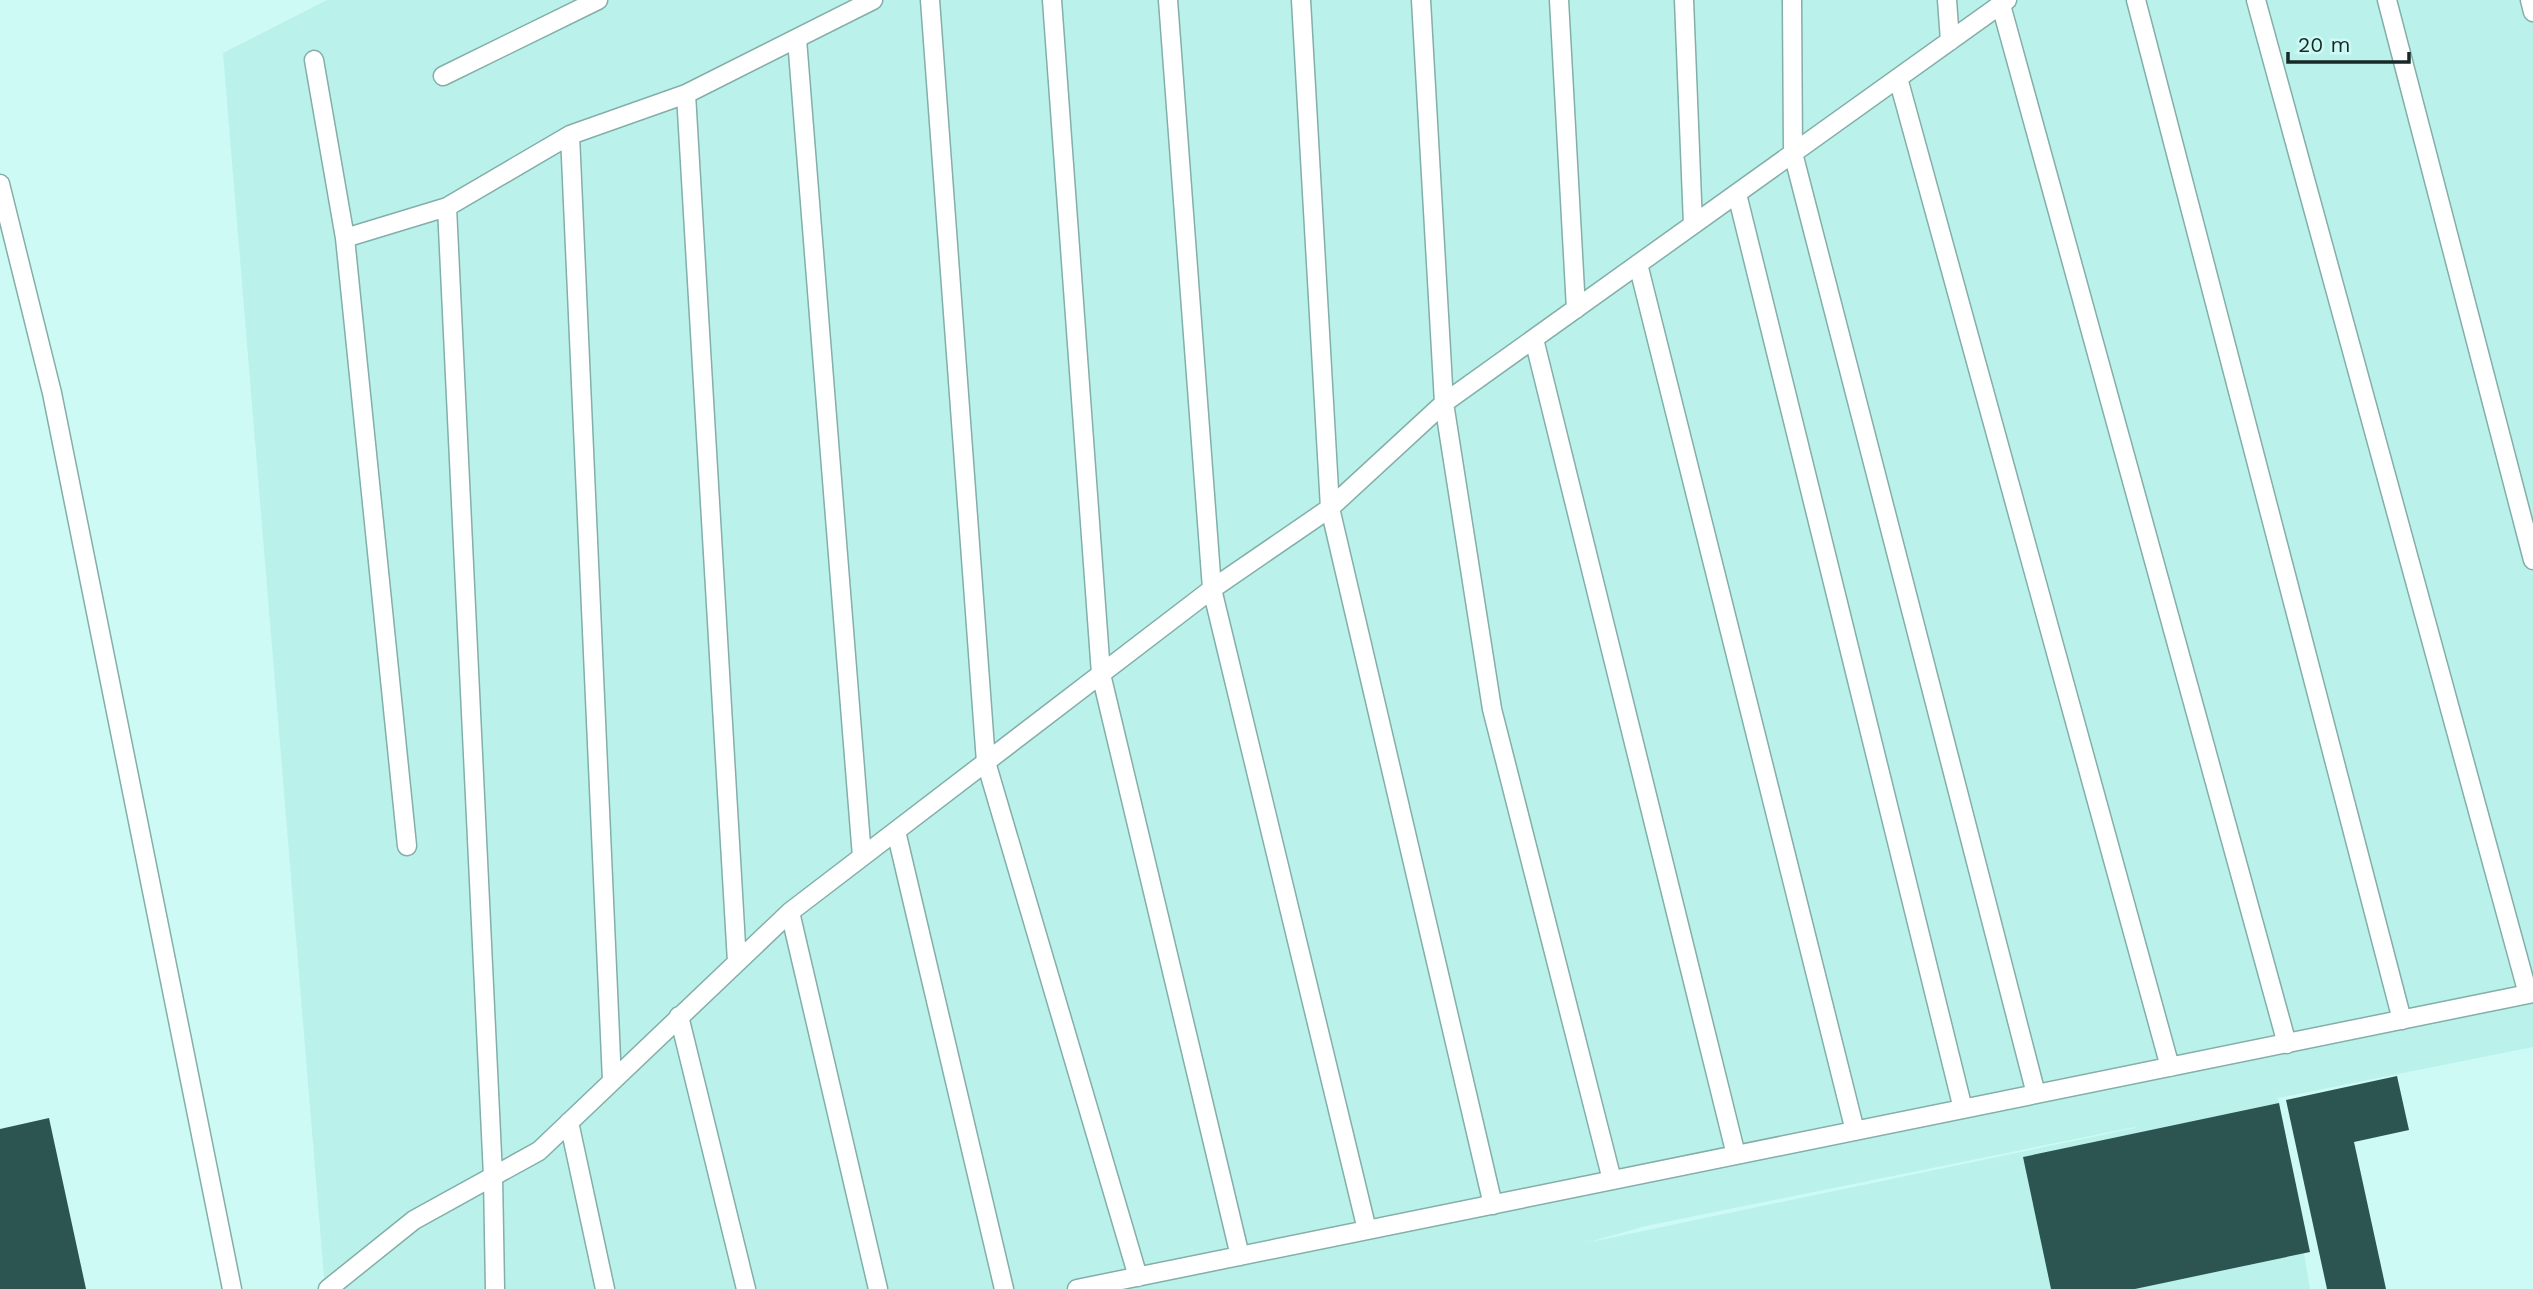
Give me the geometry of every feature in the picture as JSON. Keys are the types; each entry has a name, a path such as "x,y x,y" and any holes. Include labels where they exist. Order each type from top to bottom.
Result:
{"lane":[{"path":"443,76 598,0"},
{"path":"345,238 447,207 570,135 686,94 873,0"},
{"path":"930,0 986,762 1138,1277"},
{"path":"1052,0 1101,674 1240,1256"},
{"path":"1168,0 1212,589 1367,1230"},
{"path":"1301,0 1330,508 1493,1205"},
{"path":"1421,0 1444,403 1492,709 1612,1180"},
{"path":"1559,0 1576,309"},
{"path":"1684,0 1693,225"},
{"path":"1792,0 1793,153 2036,1094"},
{"path":"1947,0 1950,41"},
{"path":"2136,0 2402,1020"},
{"path":"1077,1289 2530,994 2256,0"},
{"path":"2387,0 2533,560"},
{"path":"2530,0 2533,12"},
{"path":"328,1289 414,1220 539,1151 790,912 1212,589 1330,508 1444,403 2004,2 2287,1044"},
{"path":"797,38 862,857"},
{"path":"314,60 345,238 407,846"},
{"path":"1898,78 2170,1067"},
{"path":"686,94 737,962"},
{"path":"570,135 612,1081"},
{"path":"0,184 52,393 232,1289"},
{"path":"1737,194 1963,1109"},
{"path":"447,207 493,1176 495,1289"},
{"path":"1638,264 1855,1131"},
{"path":"1534,339 1736,1156"},
{"path":"896,831 1004,1289"},
{"path":"790,912 878,1289"},
{"path":"679,1016 746,1289"},
{"path":"569,1122 605,1289"}],"shaded area":[{"path":"327,0 2533,0 2533,1047 2278,1098 2310,1289 325,1289 223,53","holes":["2135,1128 1586,1243 1646,1226"]}],"building":[{"path":"2397,1076 2409,1130 2354,1142 2386,1289 2327,1289 2286,1100"},
{"path":"2279,1103 2310,1252 2135,1289 2051,1289 2023,1157"},
{"path":"49,1118 86,1289 0,1289 0,1129"}]}
